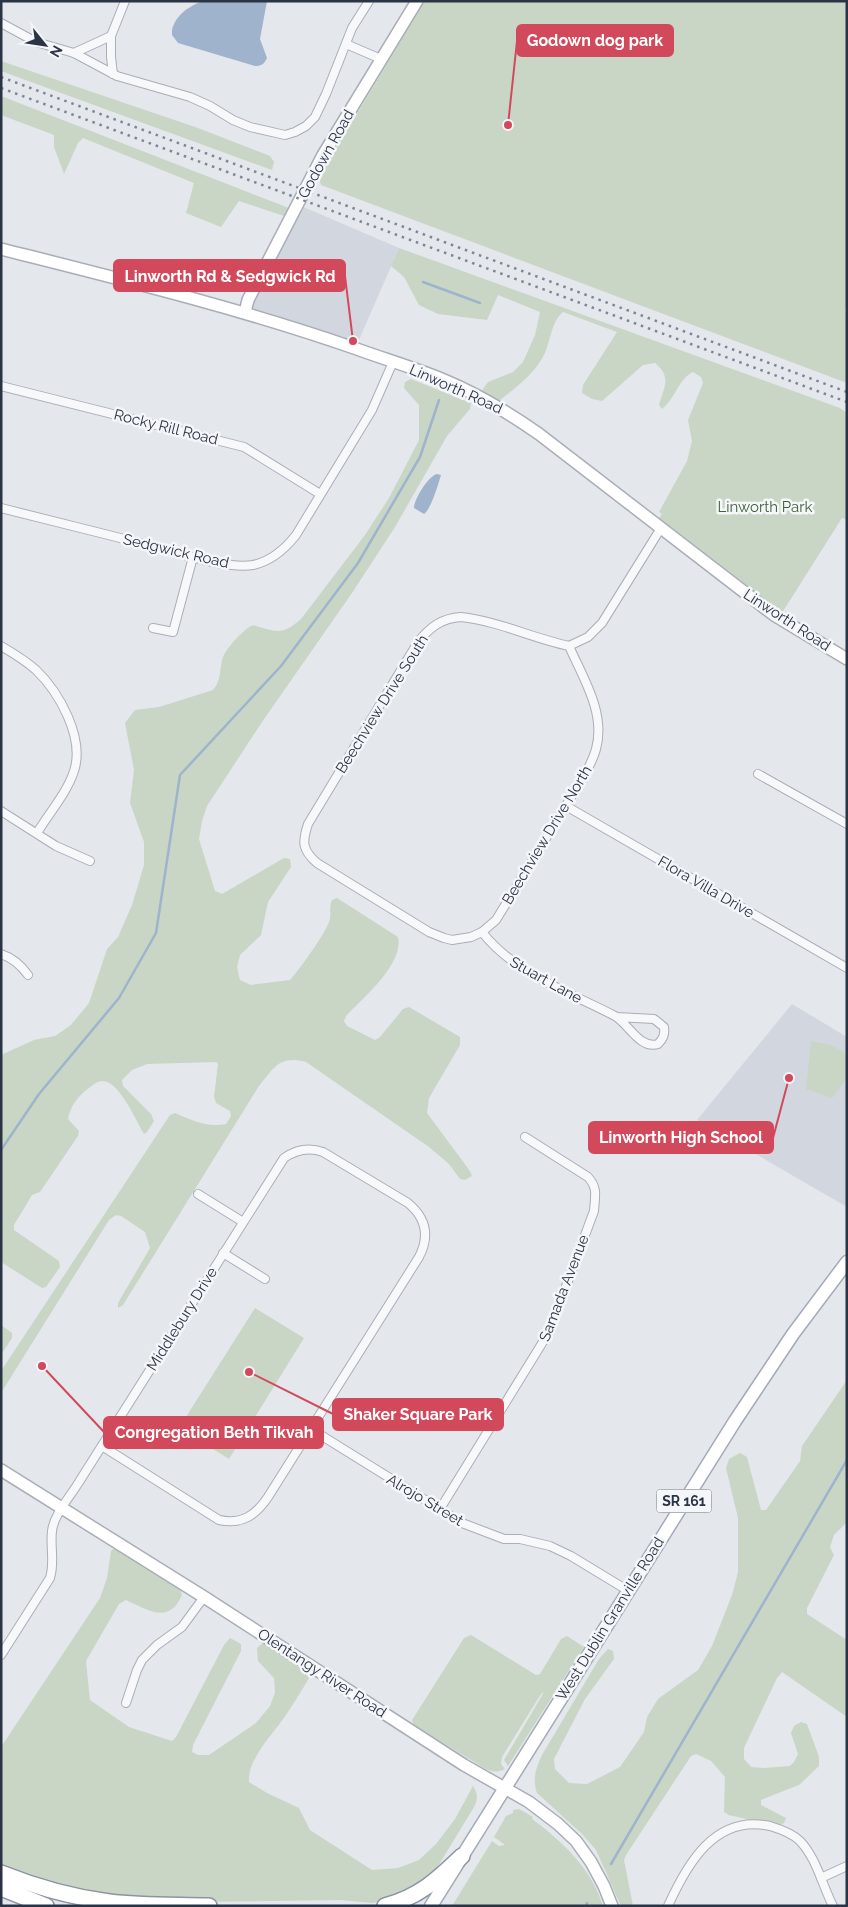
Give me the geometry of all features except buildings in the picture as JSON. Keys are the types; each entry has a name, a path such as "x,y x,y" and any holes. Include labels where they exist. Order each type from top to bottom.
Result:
{"highway":[{"path":"385,1906 401,1902 423,1890 462,1856"},
{"path":"1,1873 51,1890 108,1902 142,1905 208,1906"},
{"path":"1,1888 46,1906"}],"main road":[{"name":"Godown Road","path":"245,312 248,300 319,164 417,1"},
{"name":"Linworth Road","path":"1,249 245,312 443,380 507,412 539,434 774,615 847,659"},
{"name":"West Dublin Granville Road","path":"431,1906 759,1384 847,1262"},
{"name":"Olentangy River Road","path":"1,1470 504,1789 529,1802 558,1824 576,1842 591,1862 612,1906"}],"street":[{"path":"113,74 111,36 125,1"},
{"path":"1,23 36,42 74,53 113,74 134,82 190,97 250,127 285,134 295,132 306,126 315,116 326,94 352,28 369,1"},
{"path":"74,53 111,36"},
{"path":"346,44 381,59"},
{"name":"Sedgwick Road","path":"1,508 193,557 241,566 266,561 288,545 372,410 393,362"},
{"name":"Rocky Rill Road","path":"1,386 244,447 320,494"},
{"path":"569,646 588,637 602,623 661,528"},
{"path":"153,628 173,632 193,557"},
{"name":"Beechview Drive South","path":"482,932 471,937 452,940 429,932 314,861 303,842 307,827 418,642 426,631 436,624 454,618 474,618 569,646"},
{"path":"1,646 34,669 50,685 60,700 74,740 76,757 72,778 37,834"},
{"name":"Beechview Drive North","path":"482,932 496,920 587,771 596,749 598,725 595,704 587,682 569,646"},
{"path":"758,774 846,821"},
{"name":"Flora Villa Drive","path":"566,806 847,968"},
{"path":"1,810 56,846 90,861"},
{"name":"Stuart Lane","path":"482,932 504,956 548,982 617,1017 639,1039 648,1045 658,1044 662,1039 664,1027 654,1019 617,1017"},
{"path":"1,954 12,959 28,975"},
{"name":"Samada Avenue","path":"440,1509 550,1332 594,1210 596,1189 588,1176 526,1138"},
{"name":"Middlebury Drive","path":"1,1655 50,1578 53,1563 52,1531 62,1508 284,1158 300,1150 316,1149 330,1155 408,1203 419,1214 425,1227 425,1242 419,1256 311,1429"},
{"path":"198,1194 243,1222"},
{"path":"223,1253 265,1279"},
{"path":"102,1446 213,1516 226,1521 240,1521 253,1516 262,1506 311,1429"},
{"name":"Alrojo Street","path":"311,1429 462,1523 504,1539 550,1546 571,1556 628,1590"},
{"path":"126,1703 142,1660 156,1646 182,1628 204,1597"},
{"path":"668,1906 686,1870 709,1841 725,1831 745,1825 764,1825 782,1829 800,1841 813,1859 833,1906"},
{"path":"821,1878 847,1866"}],"shaded area":[{"path":"301,206 399,248 355,349 246,313 284,216 289,208"},
{"path":"792,1004 847,1037 847,1207 697,1120"}],"green space":[{"path":"425,1 847,1 847,306 845,311 847,319 847,383 321,185 319,177"},
{"path":"1,61 198,128 270,156 274,162 272,170 1,71"},
{"path":"1,96 289,208 284,216 239,201 221,227 186,213 194,183 83,138 78,143 64,174 54,147 54,135 1,115"},
{"name":"Linworth Park","path":"399,248 840,408 847,413 847,520 842,518 780,616 657,521 662,514 659,512 687,461 692,441 688,420 703,383 701,377 693,372 688,375 662,409 659,405 665,378 664,373 655,363 643,365 602,401 592,399 582,393 583,385 617,332 563,312 553,327 546,351 539,364 523,381 499,401 481,392 488,382 513,372 523,362 535,335 540,312 498,295 487,320 438,314 419,305 404,277 391,266"},
{"path":"411,379 471,403 470,409 447,436 395,527 207,806 199,839 215,891 222,894 284,858 290,859 291,867 268,902 261,935 240,955 237,967 240,980 251,985 290,980 324,932 330,919 332,900 337,898 398,937 395,958 389,969 372,990 346,1016 344,1021 347,1026 375,1040 380,1037 403,1009 409,1007 460,1037 460,1045 429,1098 427,1113 472,1176 465,1180 460,1179 449,1164 429,1147 306,1062 289,1060 283,1062 273,1069 259,1086 123,1305 118,1308 118,1303 150,1248 145,1232 121,1216 116,1215 109,1220 1,1393 1,1371 170,1115 175,1113 200,1123 213,1125 226,1124 231,1116 230,1111 216,1103 214,1097 218,1064 216,1062 147,1064 132,1070 122,1080 123,1086 151,1114 154,1121 144,1134 115,1087 108,1082 95,1083 78,1097 69,1114 68,1119 79,1131 78,1136 40,1192 32,1195 14,1225 14,1230 59,1261 60,1267 46,1287 42,1288 1,1262 1,1055 34,1040 55,1036 71,1025 89,1003 107,949 118,937 132,905 144,865 144,842 130,803 134,770 125,723 135,710 159,707 213,690 218,682 225,653 249,627 253,625 278,631 289,628 301,619 365,535 389,498 419,440 419,405 404,388 405,382"},
{"path":"811,1041 831,1045 847,1054 847,1078 832,1098 806,1089"},
{"path":"255,1308 304,1338 229,1459 179,1428"},
{"path":"1,1325 12,1333 12,1338 1,1355"},
{"path":"847,1380 847,1522 834,1535 830,1547 834,1555 807,1608 807,1614 847,1640 847,1717 782,1672 777,1678 744,1748 744,1759 751,1767 790,1766 798,1754 791,1733 794,1726 801,1722 807,1724 819,1757 819,1766 799,1785 761,1800 761,1805 786,1818 784,1823 777,1826 729,1815 724,1812 725,1777 711,1761 696,1754 691,1756 626,1855 624,1860 633,1906 621,1906 596,1850 582,1834 537,1793 536,1769 542,1755 599,1659 608,1649 613,1651 614,1659 585,1699 554,1759 555,1769 569,1783 587,1784 620,1767 644,1732 647,1717 658,1699 698,1670 712,1646 732,1595 738,1572 738,1518 726,1468 729,1459 740,1453 747,1457 761,1510 766,1510 800,1461 802,1446"},
{"path":"114,1548 179,1586 182,1595 171,1610 164,1612 150,1611 126,1600 119,1604 86,1661 90,1700 129,1727 172,1741 176,1737 224,1645 230,1638 241,1644 241,1651 193,1745 192,1752 198,1755 209,1755 256,1723 270,1706 275,1693 274,1678 258,1661 257,1648 263,1643 308,1672 309,1678 286,1715 257,1755 252,1764 249,1782 299,1808 310,1830 372,1870 398,1868 419,1860 436,1844 455,1819 473,1786 477,1794 475,1804 432,1876 389,1900 372,1903 341,1900 193,1902 140,1900 59,1887 1,1867 1,1747 100,1598 107,1578 111,1551"},
{"path":"471,1635 536,1675 540,1674 561,1639 567,1636 584,1647 508,1766 504,1760 544,1692 541,1694 502,1757 501,1764 505,1769 499,1771 484,1768 414,1725 412,1720 464,1638"},
{"path":"519,1809 533,1817 532,1819 565,1846 575,1857 591,1880 603,1906 452,1906 492,1841 499,1846 505,1845 494,1837 506,1816 513,1813 513,1810"}],"water":[{"path":"202,1 267,1 260,39 267,58 264,63 255,66 178,43 172,35 174,24 180,15"},
{"path":"437,474 441,475 438,485 432,502 424,514 414,508 415,504 426,484"}],"waterway":[{"path":"423,282 480,303"},
{"path":"1,1150 39,1094 119,998 156,933 180,775 281,666 358,563 420,457 439,400"},
{"path":"611,1864 847,1460"}],"railway":[{"path":"1,77 847,392"},
{"path":"1,88 847,402"}],"place":[{"name":"Godown dog park","path":"508,125"},
{"name":"Linworth Rd & Sedgwick Rd","path":"353,341"},
{"name":"Linworth High School","path":"789,1078"},
{"name":"Congregation Beth Tikvah","path":"42,1366"},
{"name":"Shaker Square Park","path":"249,1372"}]}
